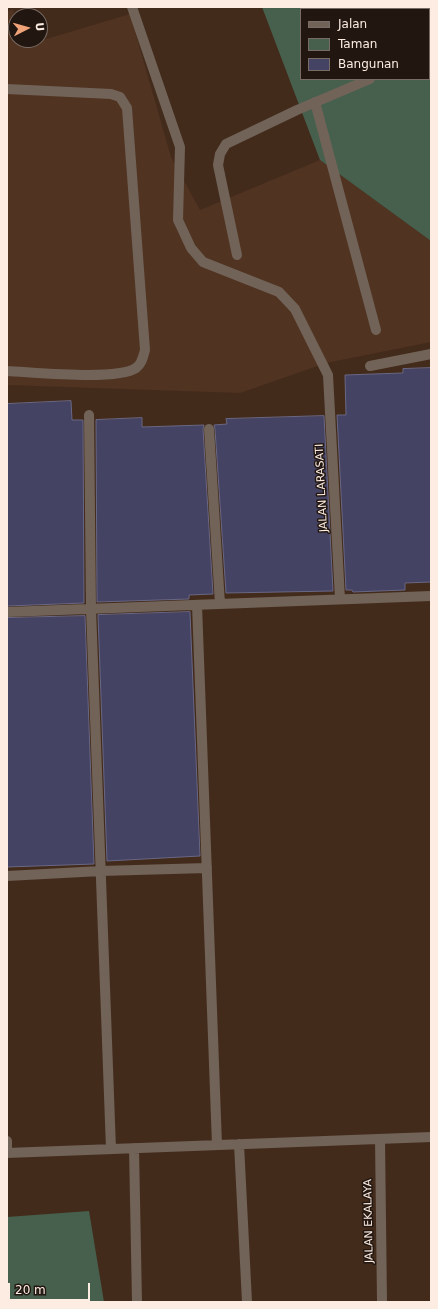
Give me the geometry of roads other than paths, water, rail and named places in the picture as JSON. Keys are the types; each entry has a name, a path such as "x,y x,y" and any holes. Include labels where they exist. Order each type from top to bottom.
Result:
{"street":[{"name":"JALAN LARASATI","path":"132,7 180,147 178,220 192,248 203,262 279,292 295,309 328,375 340,599"},
{"path":"236,255 218,165 220,154 226,144 297,110 368,80"},
{"path":"7,89 111,94 120,97 127,108 145,350 143,360 136,368 125,373 104,375 7,371"},
{"path":"316,102 376,330"},
{"path":"370,366 431,354"},
{"path":"89,415 91,609 111,1149"},
{"path":"209,429 220,604"},
{"path":"7,612 431,596"},
{"path":"198,605 217,1145"},
{"path":"7,876 101,871 207,868"},
{"path":"7,1141 7,1153 431,1137"},
{"name":"JALAN EKALAYA","path":"380,1139 382,1302"},
{"path":"239,1144 247,1302"},
{"path":"134,1148 137,1302"}]}
